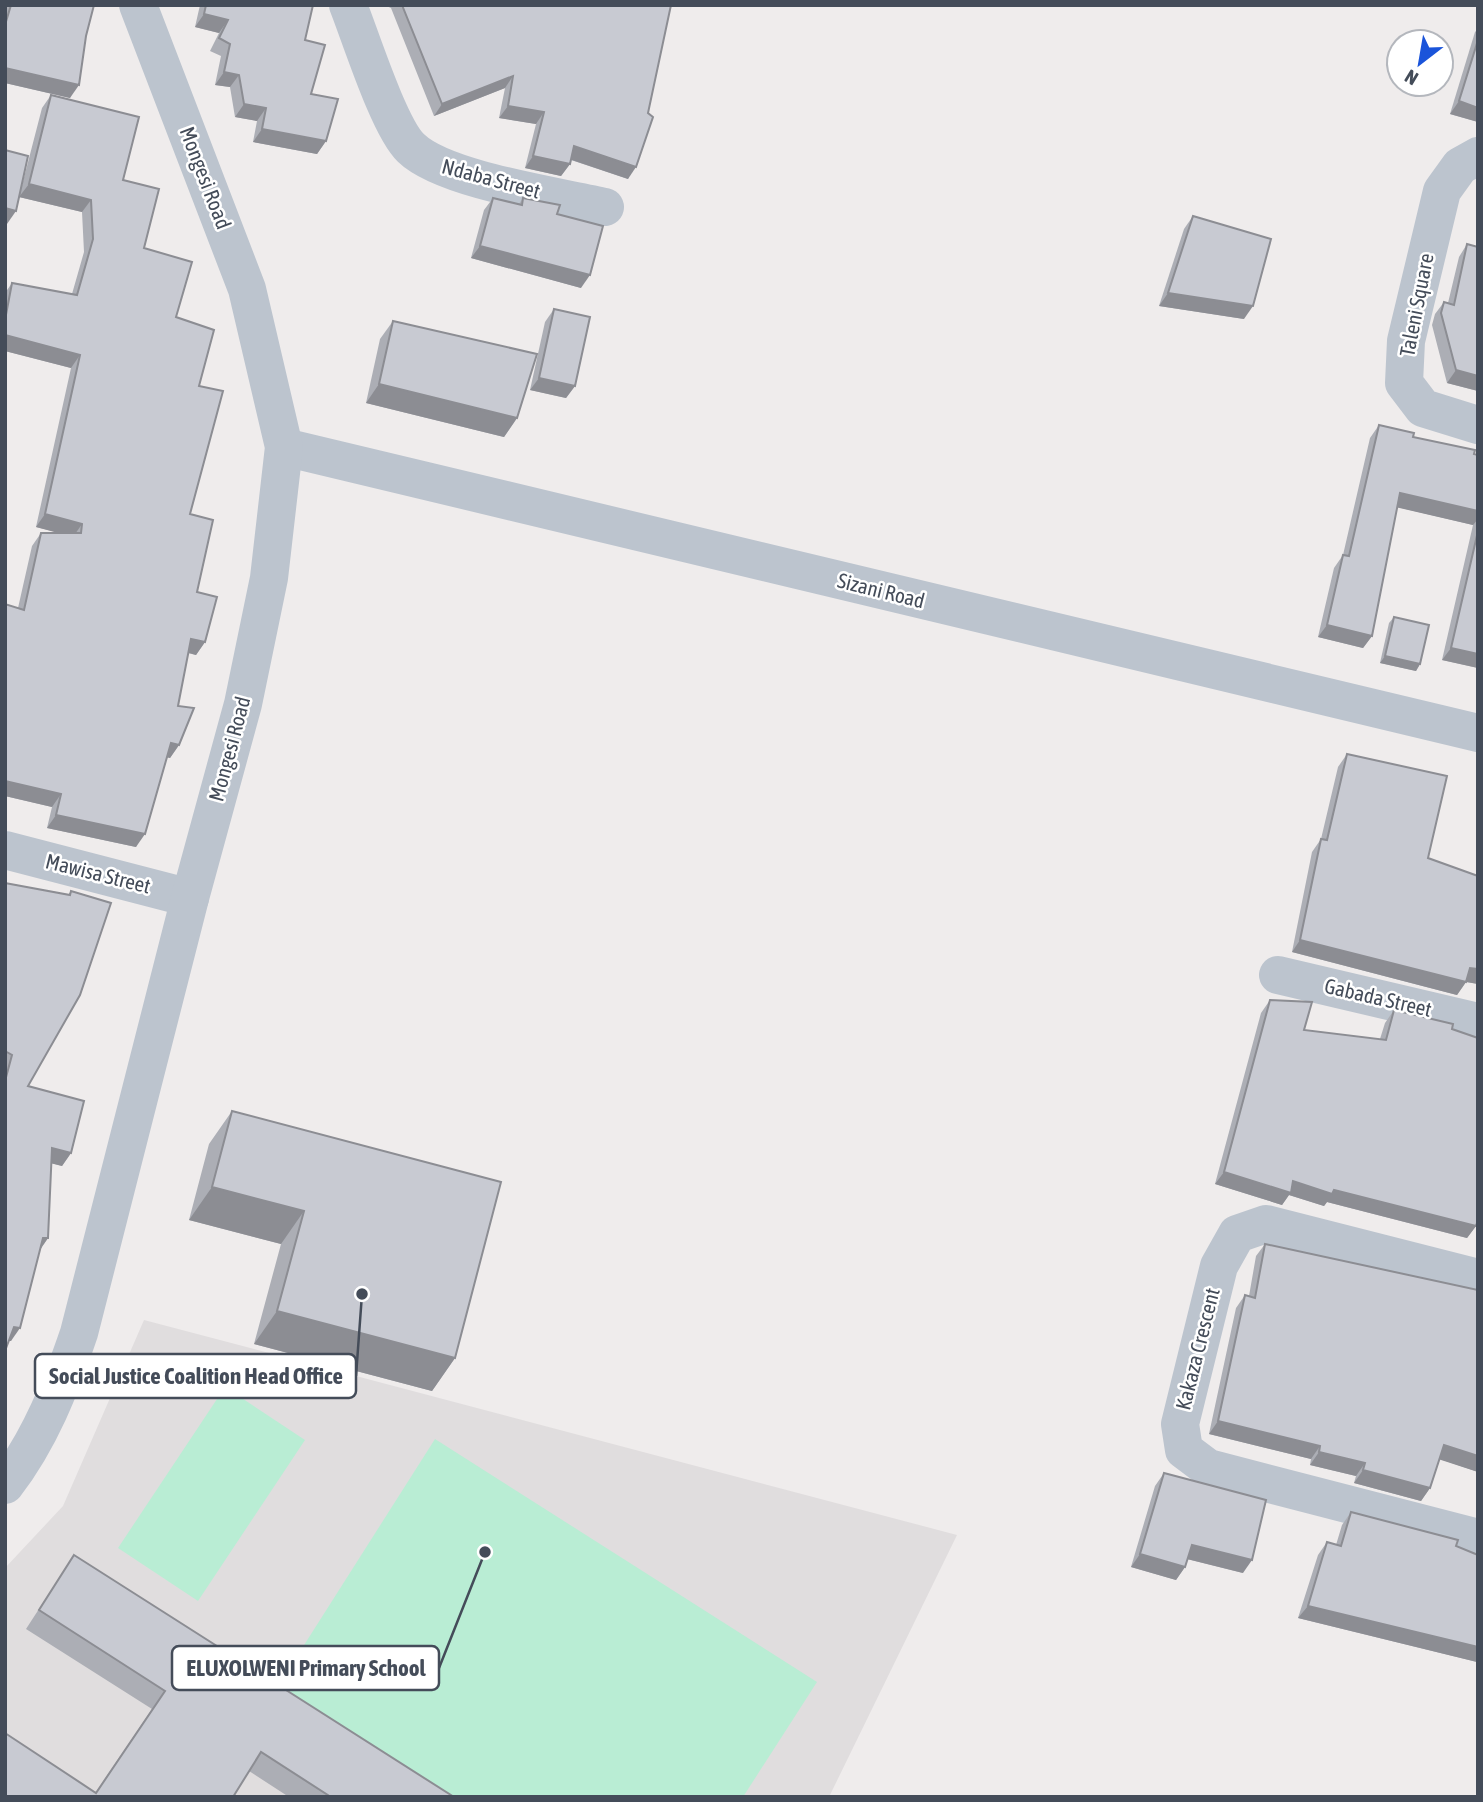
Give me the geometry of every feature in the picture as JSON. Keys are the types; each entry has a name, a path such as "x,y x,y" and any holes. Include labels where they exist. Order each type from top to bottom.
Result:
{"street":[{"name":"Mongesi Road","path":"5,1485 36,1436 62,1382 79,1333 190,898 243,704 269,578 284,447 247,289 138,5"},
{"name":"Ndaba Street","path":"348,5 397,129 410,148 448,171 605,208"},
{"name":"Taleni Square","path":"1478,156 1460,166 1442,191 1406,341 1404,383 1423,408 1478,425"},
{"name":"Sizani Road","path":"284,447 1478,733"},
{"name":"Mawisa Street","path":"5,850 190,898"},
{"name":"Gabada Street","path":"1278,975 1478,1022"},
{"name":"Kakaza Crescent","path":"1478,1278 1266,1224 1237,1234 1219,1266 1180,1424 1184,1450 1208,1468 1478,1538"}],"shaded area":[{"path":"144,1320 957,1535 829,1797 5,1797 5,1568 63,1506"}],"green space":[{"path":"225,1387 305,1440 198,1601 118,1548"},
{"path":"435,1439 817,1682 743,1797 450,1797 278,1686"}],"building":[{"path":"11,5 94,5 86,36 79,85 5,68 5,25"},
{"path":"206,5 313,5 305,40 325,45 311,94 338,99 326,141 262,129 266,108 244,104 239,75 224,72 230,44 219,38 228,20 204,14"},
{"path":"402,5 671,5 648,113 653,117 636,167 574,146 570,164 533,156 544,112 508,106 513,76 442,104"},
{"path":"1478,40 1478,108 1459,101"},
{"path":"51,95 139,117 123,180 159,189 144,248 192,262 176,317 214,330 199,386 223,391 190,514 213,520 197,592 217,597 205,642 191,639 178,706 194,708 179,745 171,743 145,834 56,815 61,794 5,781 5,604 24,610 41,533 81,533 82,524 45,514 80,355 5,335 12,283 77,295 93,239 91,200 29,184"},
{"path":"5,150 28,156 16,211 5,208"},
{"path":"493,198 522,205 523,198 560,205 557,214 603,226 590,275 480,246"},
{"path":"1193,216 1271,239 1253,306 1168,293"},
{"path":"1467,244 1478,247 1478,376 1456,370 1441,313 1444,302 1454,305"},
{"path":"554,309 590,317 575,386 539,378"},
{"path":"393,321 537,354 517,418 379,384"},
{"path":"1379,425 1414,433 1413,437 1475,450 1474,454 1478,455 1478,511 1400,493 1372,636 1327,625 1343,555 1349,556"},
{"path":"1478,531 1478,654 1451,648"},
{"path":"1394,617 1429,625 1420,664 1385,656"},
{"path":"1347,754 1447,776 1428,858 1478,876 1478,969 1470,968 1466,982 1300,940 1321,839 1327,840"},
{"path":"5,883 70,895 71,891 111,903 80,995 28,1086 84,1101 71,1153 52,1148 48,1238 43,1238 20,1328 14,1327 5,1351 5,1081 12,1055 5,1051"},
{"path":"1270,1000 1312,1002 1304,1030 1386,1040 1394,1010 1453,1024 1452,1029 1478,1038 1476,1226 1334,1190 1332,1194 1293,1181 1291,1193 1224,1172"},
{"path":"232,1111 501,1182 455,1358 277,1311 304,1211 212,1187"},
{"path":"1265,1244 1478,1290 1478,1456 1444,1445 1430,1488 1363,1470 1365,1463 1319,1452 1320,1446 1218,1421 1245,1295 1255,1298"},
{"path":"1164,1473 1266,1500 1252,1560 1192,1545 1185,1567 1140,1554"},
{"path":"1351,1512 1458,1540 1456,1546 1478,1555 1478,1647 1308,1606 1327,1542 1341,1546"},
{"path":"74,1555 454,1797 331,1797 261,1752 233,1797 5,1797 5,1733 96,1793 165,1691 39,1610"}],"place":[{"name":"Social Justice Coalition Head Office","path":"362,1294"},
{"name":"ELUXOLWENI Primary School","path":"485,1552"}]}
